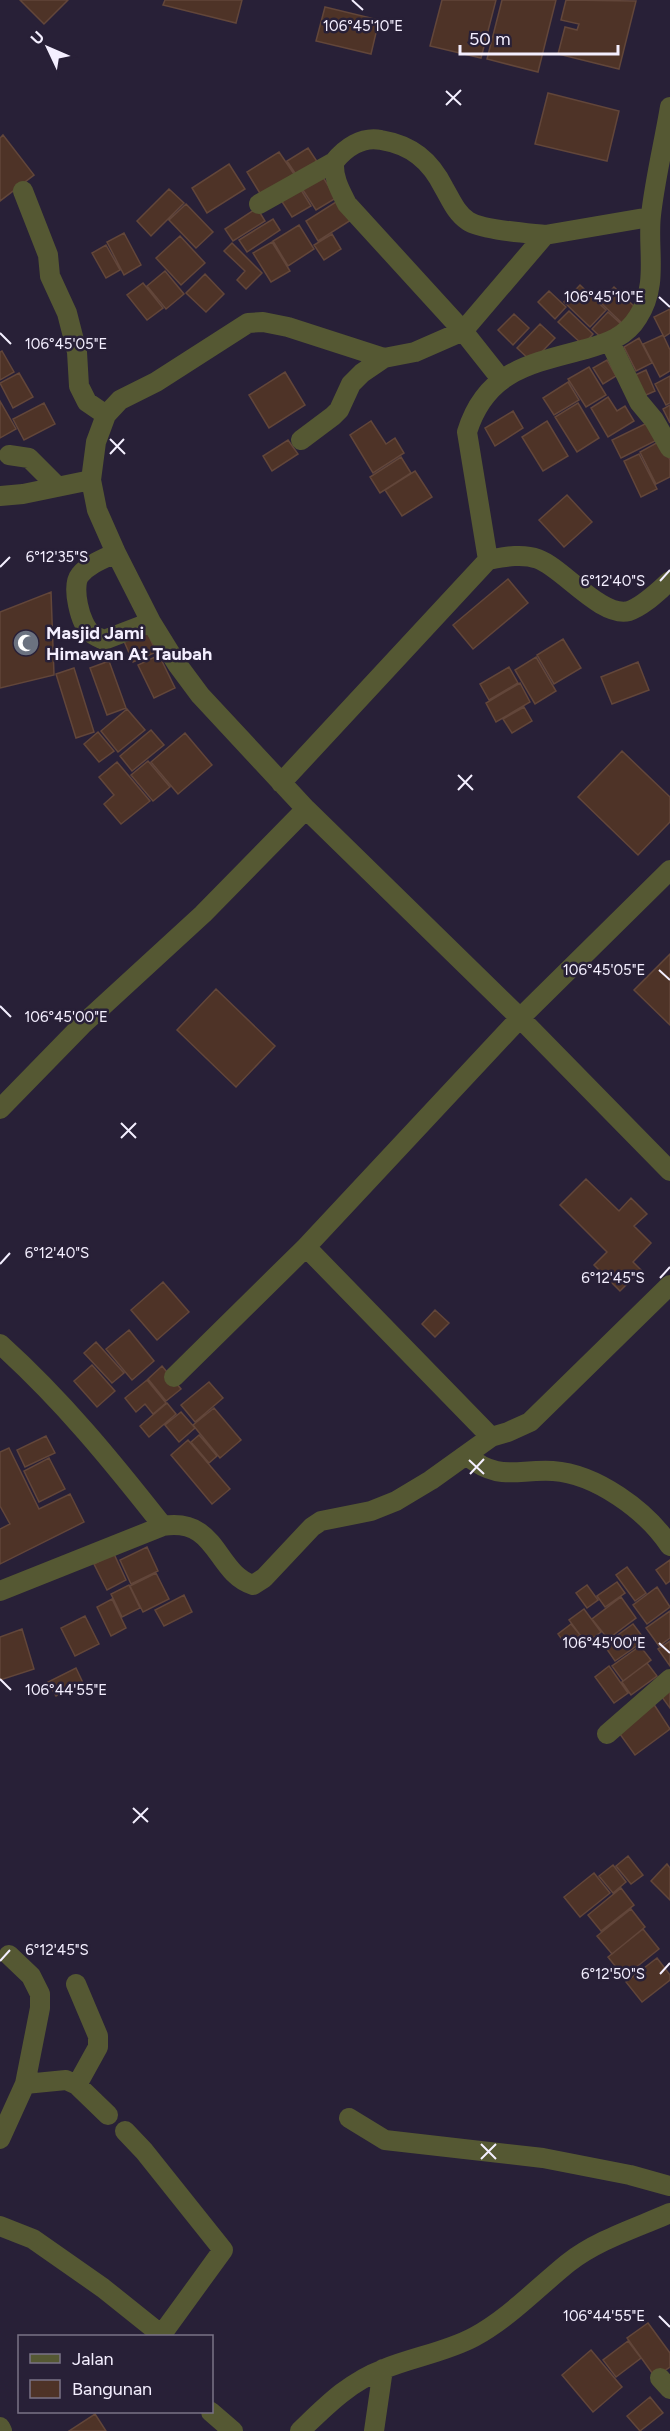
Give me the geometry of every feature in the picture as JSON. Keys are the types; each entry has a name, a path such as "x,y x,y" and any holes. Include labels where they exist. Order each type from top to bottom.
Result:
{"street":[{"path":"488,560 467,432 473,415 482,397 501,379 545,360 610,342 626,332 639,316 648,296 652,267 650,217 670,107"},
{"path":"259,204 334,162 342,152 370,138 403,145 422,156 443,185 459,214 469,223 545,235 650,217"},
{"path":"334,162 333,171 347,204 463,331 501,379"},
{"path":"23,191 48,255 50,276 67,313 77,352 79,386 87,402 106,415"},
{"path":"301,440 333,416 339,410 351,384 362,373 384,358 415,352 463,331 545,235"},
{"path":"384,358 288,327 263,322 248,322 156,382 120,400 106,415 96,442 91,480 97,510 151,621 177,664 200,695 281,783 520,1018 670,1171"},
{"path":"610,342 639,402 654,420 670,448"},
{"path":"9,455 29,458 58,487"},
{"path":"0,496 91,480"},
{"path":"116,553 92,564 79,576 75,586 79,608 89,632 104,640 151,621"},
{"path":"281,783 488,560 516,555 537,558 598,602 612,609 627,611 642,604 670,582"},
{"path":"0,1109 82,1026 203,914 306,808"},
{"path":"174,1377 306,1246 520,1018 670,870"},
{"path":"306,1246 491,1437"},
{"path":"0,1591 163,1526 174,1524 189,1526 198,1531 208,1539 236,1574 245,1582 253,1585 264,1578 312,1527 321,1521 383,1507 431,1480 491,1437 522,1425 542,1412 670,1285"},
{"path":"0,1344 94,1439 163,1526"},
{"path":"466,1455 480,1467 495,1473 553,1471 580,1476 601,1485 631,1506 656,1529 670,1546"},
{"path":"607,1734 670,1679"},
{"path":"0,2139 25,2084 40,2008 40,1994 31,1976 9,1955"},
{"path":"75,1984 98,2036 98,2047 77,2085"},
{"path":"25,2084 66,2080 77,2085 108,2115"},
{"path":"349,2118 385,2140 543,2158 630,2175 670,2186"},
{"path":"0,2226 33,2239 162,2335 223,2250 144,2151 125,2131"},
{"path":"300,2431 338,2394 383,2369 437,2352 474,2337 509,2313 568,2263 595,2246 670,2213"},
{"path":"374,2431 383,2369"},
{"path":"212,2413 232,2431"}],"building":[{"path":"20,0 68,0 44,24"},
{"path":"165,0 242,0 236,23 163,5"},
{"path":"442,0 496,0 481,58 430,46"},
{"path":"502,0 556,0 538,72 487,59"},
{"path":"566,0 636,1 619,69 558,54 565,27 577,30 579,24 561,20"},
{"path":"325,7 379,20 371,54 316,41"},
{"path":"548,93 619,111 607,161 535,144"},
{"path":"3,135 34,175 0,201 0,138"},
{"path":"308,148 318,163 297,176 287,161"},
{"path":"279,152 294,174 261,195 247,172"},
{"path":"229,164 245,189 207,213 192,188"},
{"path":"321,174 336,198 316,210 301,187"},
{"path":"298,185 311,206 292,217 279,197"},
{"path":"169,189 184,203 151,236 137,221"},
{"path":"339,200 351,220 318,241 306,221"},
{"path":"186,204 213,232 196,248 169,220"},
{"path":"257,208 265,221 233,241 225,229"},
{"path":"273,219 280,230 247,252 239,240"},
{"path":"299,225 314,249 288,266 273,241"},
{"path":"124,233 141,265 124,275 107,242"},
{"path":"332,234 341,249 324,260 314,245"},
{"path":"180,236 205,263 181,285 156,258"},
{"path":"272,242 290,271 271,282 253,253"},
{"path":"232,243 262,273 246,289 237,280 245,271 224,251"},
{"path":"106,245 120,270 106,278 92,253"},
{"path":"165,271 184,294 166,309 147,286"},
{"path":"205,274 224,294 206,312 186,293"},
{"path":"143,283 163,308 147,320 127,295"},
{"path":"580,285 606,310 590,327 564,302"},
{"path":"614,287 638,310 624,325 600,302"},
{"path":"549,291 566,307 555,319 538,302"},
{"path":"670,309 670,333 664,337 654,317"},
{"path":"569,311 593,334 583,345 558,322"},
{"path":"608,312 621,324 605,341 592,329"},
{"path":"514,314 529,328 513,345 498,330"},
{"path":"540,324 555,338 532,362 517,348"},
{"path":"663,335 670,350 670,371 660,377 643,344"},
{"path":"639,338 652,363 636,371 624,347"},
{"path":"2,351 14,372 0,380 0,352"},
{"path":"607,360 616,376 603,384 593,368"},
{"path":"589,367 606,395 586,407 568,379"},
{"path":"646,370 655,391 639,398 631,377"},
{"path":"285,372 305,405 269,428 249,395"},
{"path":"19,373 33,397 13,408 0,383"},
{"path":"670,376 670,403 666,405 655,384"},
{"path":"568,382 579,400 554,415 543,398"},
{"path":"608,397 617,411 625,406 634,421 608,437 591,408"},
{"path":"0,401 16,429 0,438"},
{"path":"44,403 55,424 24,440 13,419"},
{"path":"578,403 599,438 577,452 555,417"},
{"path":"670,405 670,423 663,409"},
{"path":"513,411 523,428 495,446 485,428"},
{"path":"371,421 386,444 395,438 404,453 373,473 350,435"},
{"path":"547,421 568,456 543,471 522,437"},
{"path":"649,422 657,440 621,458 612,440"},
{"path":"288,440 298,454 272,471 263,456"},
{"path":"660,441 670,460 670,477 656,484 640,452"},
{"path":"639,454 657,489 641,497 624,461"},
{"path":"401,457 411,473 380,493 370,477"},
{"path":"415,471 432,497 402,516 385,490"},
{"path":"567,495 592,522 564,547 539,520"},
{"path":"508,579 528,603 473,649 453,625"},
{"name":"Masjid Jami Himawan At Taubah","path":"51,592 54,675 0,688 0,612"},
{"path":"146,629 156,652 133,662 123,639"},
{"path":"563,639 581,668 554,684 537,655"},
{"path":"159,655 175,688 154,698 138,665"},
{"path":"536,657 556,691 535,704 515,670"},
{"path":"109,661 126,708 107,715 90,668"},
{"path":"638,662 649,690 612,704 601,677"},
{"path":"509,667 518,683 489,700 480,684"},
{"path":"74,668 94,732 76,738 56,674"},
{"path":"520,683 530,702 496,722 486,703"},
{"path":"524,707 532,721 512,733 503,719"},
{"path":"127,709 145,730 118,752 101,731"},
{"path":"151,730 164,745 132,771 120,756"},
{"path":"98,732 114,751 99,762 84,744"},
{"path":"185,733 212,765 178,794 151,762"},
{"path":"622,751 670,797 670,822 638,855 578,797"},
{"path":"148,761 170,787 153,801 131,775"},
{"path":"117,762 150,801 121,824 104,804 114,795 99,777"},
{"path":"670,954 670,1025 634,990"},
{"path":"216,989 275,1046 236,1087 177,1030"},
{"path":"586,1179 619,1211 631,1198 647,1214 634,1226 651,1243 633,1262 641,1270 620,1291 594,1265 607,1252 560,1205"},
{"path":"163,1282 189,1312 157,1340 131,1310"},
{"path":"435,1310 449,1323 435,1337 422,1324"},
{"path":"129,1330 154,1361 132,1380 106,1349"},
{"path":"96,1342 124,1373 112,1383 84,1353"},
{"path":"92,1365 115,1391 97,1407 74,1381"},
{"path":"162,1366 181,1389 166,1401 148,1379"},
{"path":"147,1380 166,1403 153,1414 145,1404 136,1412 125,1398"},
{"path":"209,1382 223,1398 195,1422 181,1405"},
{"path":"167,1403 176,1414 149,1437 140,1426"},
{"path":"214,1408 241,1440 220,1458 193,1425"},
{"path":"181,1412 195,1428 179,1442 165,1425"},
{"path":"199,1435 217,1456 209,1463 191,1442"},
{"path":"46,1436 55,1453 25,1467 17,1450"},
{"path":"188,1440 230,1489 212,1504 171,1455"},
{"path":"9,1448 39,1509 70,1494 84,1522 0,1564 0,1529 10,1524 0,1506 0,1452"},
{"path":"49,1458 65,1489 39,1502 24,1471"},
{"path":"147,1547 158,1571 131,1584 120,1560"},
{"path":"114,1554 126,1580 107,1590 94,1564"},
{"path":"670,1560 670,1581 666,1584 656,1570"},
{"path":"627,1567 646,1593 635,1601 616,1575"},
{"path":"156,1573 169,1599 143,1612 130,1586"},
{"path":"617,1582 625,1593 605,1607 597,1596"},
{"path":"129,1585 140,1608 122,1617 111,1594"},
{"path":"587,1585 598,1600 587,1608 576,1593"},
{"path":"657,1587 670,1607 647,1624 633,1605"},
{"path":"184,1595 192,1612 164,1626 155,1610"},
{"path":"621,1597 636,1618 608,1639 592,1619"},
{"path":"112,1599 126,1628 111,1636 97,1607"},
{"path":"584,1609 601,1632 586,1643 569,1620"},
{"path":"670,1611 670,1638 659,1646 646,1628"},
{"path":"85,1616 99,1644 75,1656 61,1628"},
{"path":"571,1624 580,1635 566,1645 558,1634"},
{"path":"633,1624 645,1640 615,1661 604,1645"},
{"path":"22,1629 34,1669 0,1680 0,1637"},
{"path":"670,1641 670,1666 658,1649"},
{"path":"640,1646 651,1660 623,1681 612,1666"},
{"path":"647,1663 657,1676 631,1695 622,1682"},
{"path":"609,1666 628,1693 614,1703 595,1677"},
{"path":"76,1668 83,1683 56,1696 48,1682"},
{"path":"670,1685 670,1708 659,1693"},
{"path":"653,1703 670,1729 635,1755 617,1730"},
{"path":"628,1856 643,1875 631,1884 616,1866"},
{"path":"667,1864 670,1868 670,1900 651,1881"},
{"path":"613,1865 626,1882 613,1893 599,1876"},
{"path":"594,1873 610,1893 580,1917 564,1897"},
{"path":"621,1888 634,1905 601,1931 588,1915"},
{"path":"631,1909 645,1927 612,1954 597,1936"},
{"path":"643,1929 659,1949 624,1977 608,1957"},
{"path":"657,1958 670,1975 670,1980 642,2002 626,1982"},
{"path":"648,2323 670,2353 670,2367 655,2377 627,2338"},
{"path":"628,2341 641,2358 616,2377 603,2360"},
{"path":"591,2350 622,2387 593,2412 562,2375"},
{"path":"650,2397 663,2413 640,2431 627,2416"},
{"path":"95,2414 106,2431 69,2431"}],"place":[{"name":"Masjid Jami Himawan At Taubah","path":"26,643"}]}
